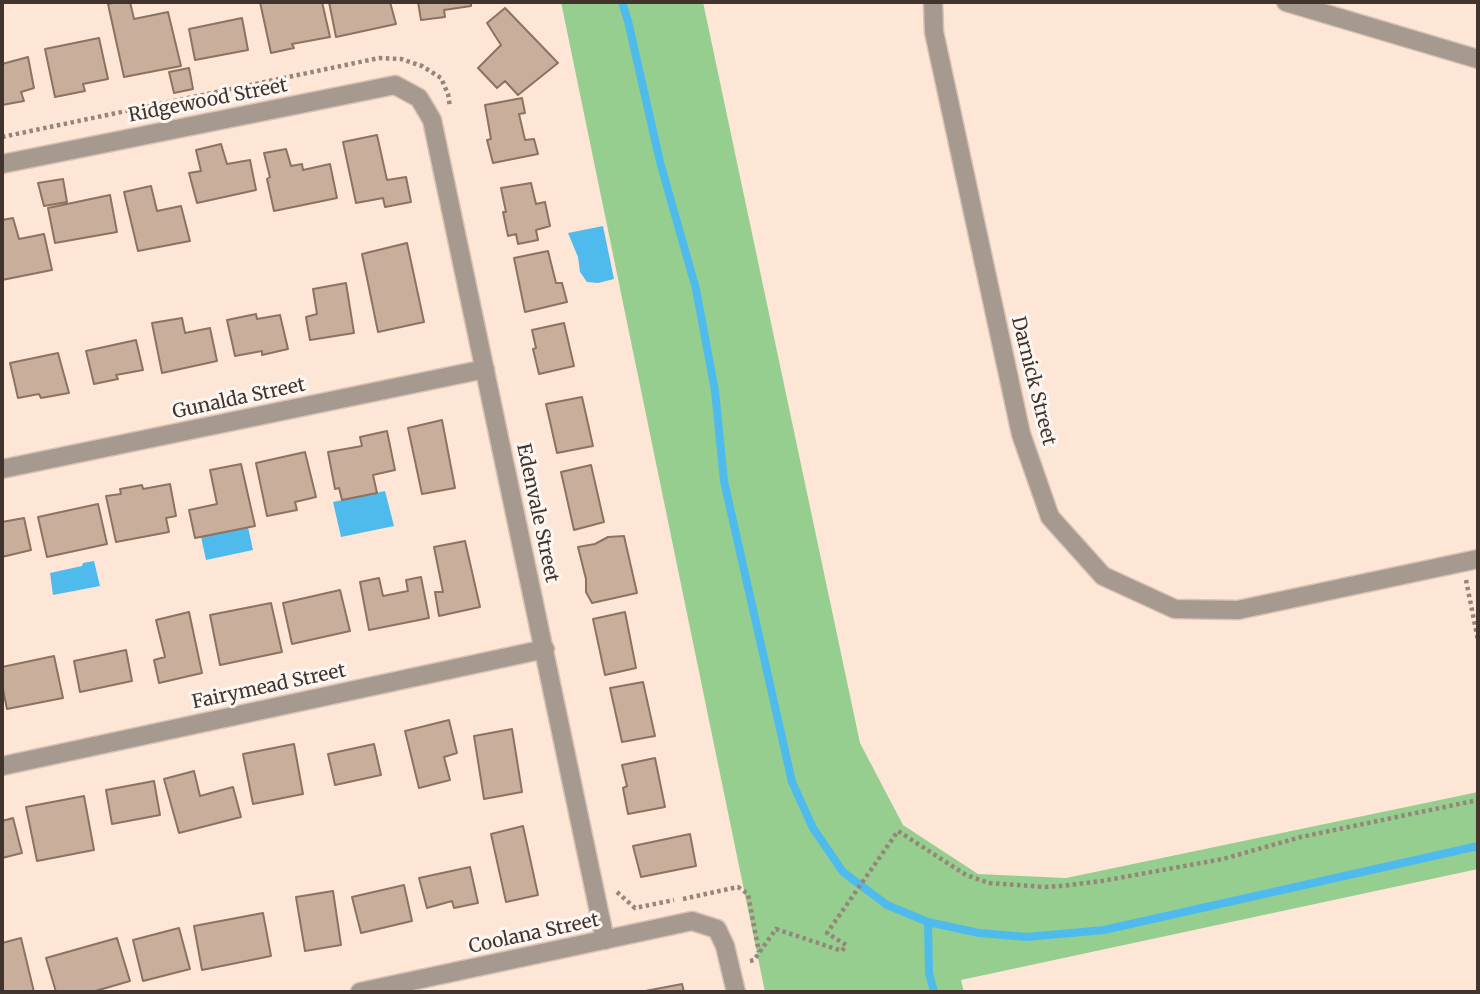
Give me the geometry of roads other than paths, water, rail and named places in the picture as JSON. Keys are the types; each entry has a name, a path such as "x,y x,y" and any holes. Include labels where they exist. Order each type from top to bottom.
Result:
{"street":[{"name":"Darnick Street","path":"933,2 934,32 1021,434 1050,517 1103,576 1175,608 1238,610 1470,561"},
{"path":"1286,2 1478,58"},
{"name":"Ridgewood Street","path":"2,164 395,85 419,98"},
{"name":"Edenvale Street","path":"419,98 432,120 605,940"},
{"name":"Gunalda Street","path":"2,469 485,369"},
{"name":"Fairymead Street","path":"2,765 545,649"},
{"name":"Coolana Street","path":"360,992 692,921 717,929 725,946 736,992"},
{"path":"450,974 454,992"}],"water":[{"path":"603,226 614,279 598,283 587,282 580,272 578,257 568,233"},
{"path":"385,491 394,526 341,537 333,502"},
{"path":"248,527 253,550 206,560 201,537"},
{"path":"94,561 100,586 53,595 50,573"}],"waterway":[{"path":"622,2 660,162 696,289 715,391 724,481 792,782 813,828 843,872 887,905 928,922 979,933 1027,937 1104,930 1478,846"},
{"path":"928,922 929,973 934,992"}]}
